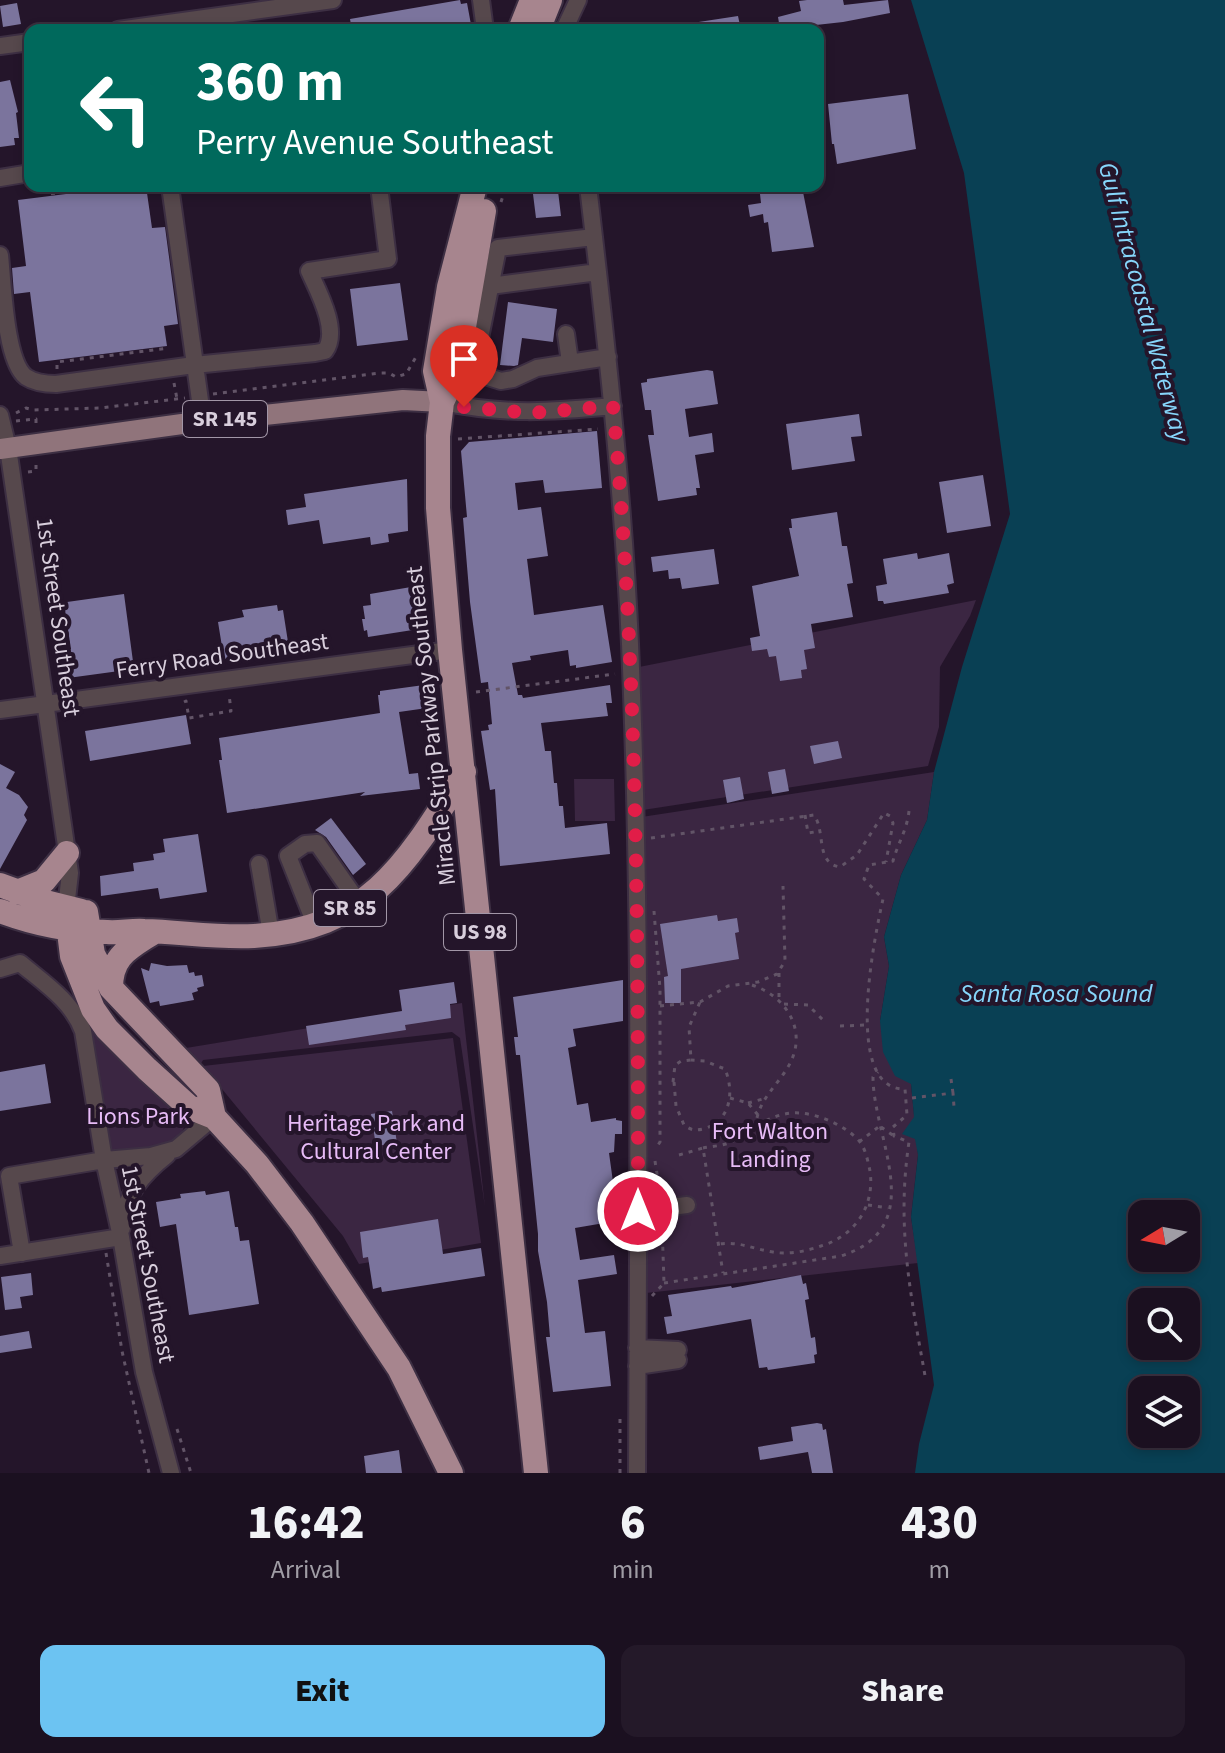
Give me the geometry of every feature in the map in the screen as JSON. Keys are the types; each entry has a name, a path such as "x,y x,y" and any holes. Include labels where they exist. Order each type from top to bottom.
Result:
{"highway":[{"path":"522,24 532,0"},
{"path":"540,24 550,0"},
{"name":"US 98","path":"442,402 435,371 449,287 473,192"},
{"name":"US 98","path":"442,402 469,341 489,192"},
{"name":"Miracle Strip Parkway Southeast","path":"442,402 438,436 438,508 531,1469"},
{"name":"SR 85","path":"0,911 25,921 111,917 149,931 215,936 271,934 315,924 359,903 402,867 464,772"},
{"path":"8,889 44,881 68,863"},
{"name":"SR 85","path":"8,889 77,920"},
{"path":"77,920 111,988 208,1090 214,1117"},
{"path":"77,920 76,969 85,994 101,1021 129,1053 189,1107 214,1117 257,1164 399,1368 452,1472"},
{"path":"111,988 111,973 122,954 149,931"}],"main road":[{"name":"SR 145","path":"4,448 403,400 442,402"}],"street":[{"path":"161,24 333,0"},
{"path":"481,0 484,24"},
{"path":"567,24 578,0"},
{"path":"0,46 24,43"},
{"path":"0,178 24,174"},
{"path":"171,192 203,422"},
{"path":"0,255 11,344 17,366 24,376 34,381 56,384 325,351 330,338 326,307 309,271 388,259 380,192"},
{"path":"589,192 613,406 633,729 638,1011 637,1473"},
{"path":"594,237 498,248 490,286 469,341 476,368 485,376 501,381 537,368 608,357"},
{"path":"490,286 598,272"},
{"path":"566,334 570,362"},
{"path":"442,402 478,409 532,413 613,406"},
{"name":"1st Street Southeast","path":"0,415 77,920"},
{"name":"Ferry Road Southeast","path":"0,710 450,650"},
{"path":"315,924 288,856 305,844 317,843 350,885 359,903"},
{"path":"259,864 271,934"},
{"name":"1st Street Southeast","path":"0,969 20,963 78,1016 144,1372 171,1473"},
{"path":"0,1256 121,1237 126,1203 135,1186 154,1165 214,1117"},
{"path":"22,1253 9,1176 104,1160 151,1156 176,1149"},
{"path":"638,1211 687,1205"},
{"path":"637,1348 678,1355 637,1366"}],"path":[{"path":"56,384 57,362 169,348"},
{"path":"476,692 616,674 616,687"},
{"path":"171,703 186,701 189,718 231,711 228,694 242,692"},
{"path":"894,1136 893,1127 907,1115 905,1089 894,1089 878,1071 869,1046 867,1025 870,961 883,899 864,879 869,865 893,861 898,843 907,831 909,811"},
{"path":"648,840 814,815 821,831 824,858 835,867 844,866 865,845 881,815 888,813 893,823 886,862"},
{"path":"805,815 808,833 821,831"},
{"path":"660,1006 700,1002 728,986 749,984 779,972 785,961 783,886"},
{"path":"653,905 660,1006 660,1142 654,1151 662,1208 664,1283"},
{"path":"756,1125 765,1098 793,1058 795,1031 782,1002 779,972"},
{"path":"749,984 782,1002 808,1005 825,1022"},
{"path":"691,1060 689,1027 700,1002"},
{"path":"840,1026 867,1025"},
{"path":"691,1060 705,1061 725,1069 730,1098 727,1110 714,1126 691,1130 684,1125 676,1106 674,1082 675,1065 691,1060"},
{"path":"651,1297 664,1283 841,1256 855,1251 877,1236 884,1226 889,1208 890,1161 873,1083 878,1071"},
{"path":"951,1079 954,1107"},
{"path":"912,1098 953,1093"},
{"path":"730,1098 748,1103 765,1098"},
{"path":"748,1103 758,1115"},
{"path":"679,1155 732,1141 756,1125 784,1114 805,1113 827,1121 859,1142 869,1167 872,1187 861,1218 843,1235 814,1248 779,1253 743,1243 719,1244"},
{"path":"881,1126 909,1142 902,1204 905,1256 926,1381"},
{"path":"859,1142 881,1126"},
{"path":"703,1148 723,1273"},
{"path":"868,1205 889,1208"},
{"path":"620,1405 620,1473"}],"green space":[{"path":"976,600 940,667 939,727 928,766 643,810 639,667"},
{"name":"Fort Walton Landing","path":"934,772 927,820 901,875 884,937 889,966 880,1021 911,1084 918,1155 911,1217 918,1263 637,1294 635,818"},
{"path":"574,779 614,779 615,821 575,821"},
{"path":"462,1003 485,1207 460,1038 452,1032 203,1060 199,1067 180,1049"},
{"name":"Lions Park","path":"83,1016 186,1116 184,1128 169,1144 146,1150 110,1151"},
{"name":"Heritage Park and Cultural Center","path":"453,1038 481,1243 359,1264 343,1236 203,1066"}],"water":[{"name":"Santa Rosa Sound","path":"911,0 1225,0 1225,1473 915,1473 934,1385 911,1217 918,1155 915,1139 902,1134 914,1117 911,1084 895,1076 883,1052 880,1021 889,966 884,937 901,875 927,820 934,772 962,667 1010,514 964,173"}],"building":[{"path":"460,0 461,4 467,3 471,24 351,24 350,19"},
{"path":"843,0 844,5 888,0 890,13 824,24 779,24 778,17 801,11 799,1"},
{"path":"17,3 21,24 3,27 0,6"},
{"path":"738,16 740,24 692,24"},
{"path":"10,80 18,112 19,138 14,138 15,145 0,147 0,82"},
{"path":"908,94 916,149 837,164 828,104"},
{"path":"82,192 147,192 152,228 165,227 178,324 164,326 167,346 39,362 30,292 14,294 12,268 26,266 18,200"},
{"path":"558,192 561,216 536,218 533,194"},
{"path":"803,192 814,247 772,252 768,222 764,223 763,214 750,217 748,205 761,203 760,194"},
{"path":"400,283 408,340 357,346 350,289"},
{"path":"508,302 557,309 553,342 522,338 518,365 514,366 500,365"},
{"path":"713,371 718,404 685,409 689,437 712,433 714,452 695,455 700,488 696,488 697,495 658,501 648,435 654,435 651,410 645,410 641,383 647,382 647,379"},
{"path":"859,414 862,436 851,437 855,461 792,470 786,424"},
{"path":"597,431 602,488 545,493 543,480 515,483 518,510 541,507 548,556 527,559 534,615 603,605 612,662 576,668 576,665 570,666 568,650 530,656 531,660 512,663 518,695 523,698 610,685 612,703 606,703 608,716 541,723 545,751 551,751 554,783 557,783 559,806 563,806 565,828 607,823 610,854 500,866 495,789 490,790 481,731 489,730 488,725 492,724 488,682 481,683 470,602 461,451 469,442"},
{"path":"983,475 991,526 947,533 939,482"},
{"path":"407,479 408,531 388,534 389,542 371,545 370,537 323,544 319,520 288,525 286,510 306,507 304,494"},
{"path":"837,512 842,546 847,546 853,583 847,584 853,617 811,624 815,648 804,650 807,669 801,670 802,678 780,681 776,656 769,657 767,649 752,651 750,638 760,636 752,586 799,576 789,528 792,528 791,519"},
{"path":"714,549 719,584 682,589 680,578 669,579 668,570 653,572 651,557"},
{"path":"917,553 918,559 949,553 954,583 947,585 949,593 884,604 878,601 876,586 887,584 883,559"},
{"path":"411,587 419,629 368,637 362,619 365,619 363,606 371,605 370,594"},
{"path":"124,594 134,669 68,678 64,650 71,649 65,610 68,609 67,602"},
{"path":"277,605 278,611 283,610 288,642 281,643 281,649 224,659 218,622 244,617 242,610"},
{"path":"424,685 427,708 399,712 409,774 418,773 420,789 360,796 365,792 227,813 219,738 380,713 380,691"},
{"path":"186,715 191,744 90,761 85,731"},
{"path":"838,741 842,758 814,764 810,746"},
{"path":"0,764 15,772 6,788 19,795 28,807 24,815 27,820 0,869"},
{"path":"785,769 789,791 772,794 768,772"},
{"path":"740,777 744,799 727,803 723,780"},
{"path":"331,818 366,864 353,875 326,837 315,830"},
{"path":"198,834 207,892 160,899 158,888 101,896 100,876 134,871 133,863 154,860 153,854 165,852 163,839"},
{"path":"717,915 718,921 737,918 739,932 735,933 739,959 681,969 681,1003 665,1003 664,977 668,976 660,924"},
{"path":"151,963 187,965 189,973 202,975 204,986 192,993 194,1000 160,1006 159,1001 150,1003 141,968 149,971"},
{"path":"623,980 623,1021 573,1029 576,1046 568,1048 577,1105 588,1103 591,1122 616,1118 622,1121 622,1134 615,1134 614,1152 609,1153 618,1218 615,1218 616,1221 575,1228 580,1260 614,1255 617,1274 578,1280 585,1333 605,1331 611,1386 553,1392 546,1337 550,1337 547,1302 538,1251 520,1055 516,1055 514,1037 518,1037 513,997"},
{"path":"454,982 457,1003 450,1004 451,1018 405,1025 406,1030 309,1045 306,1026 402,1011 399,990"},
{"path":"45,1064 51,1103 0,1111 0,1072"},
{"path":"392,1111 397,1143 376,1146 371,1114"},
{"path":"205,1191 206,1195 229,1191 240,1241 249,1240 259,1304 189,1315 176,1224 160,1227 156,1202 181,1198 180,1194"},
{"path":"438,1219 443,1254 481,1248 485,1276 382,1292 381,1287 373,1289 368,1257 363,1258 360,1232"},
{"path":"31,1273 33,1295 20,1297 22,1308 5,1310 1,1277"},
{"path":"801,1275 809,1299 805,1300 811,1338 815,1337 815,1363 768,1370 767,1367 759,1368 751,1319 667,1334 664,1317 672,1316 668,1295 732,1288"},
{"path":"29,1331 32,1348 0,1353 0,1336"},
{"path":"822,1424 823,1430 826,1429 833,1473 812,1473 808,1452 760,1460 758,1447 793,1441 791,1427"},
{"path":"399,1450 402,1473 366,1473 364,1456"}],"route":[{"path":"464,407 532,413 613,406 633,744 638,1211"}],"water label":[{"name":"Gulf Intracoastal Waterway","path":"1144,302"}]}
